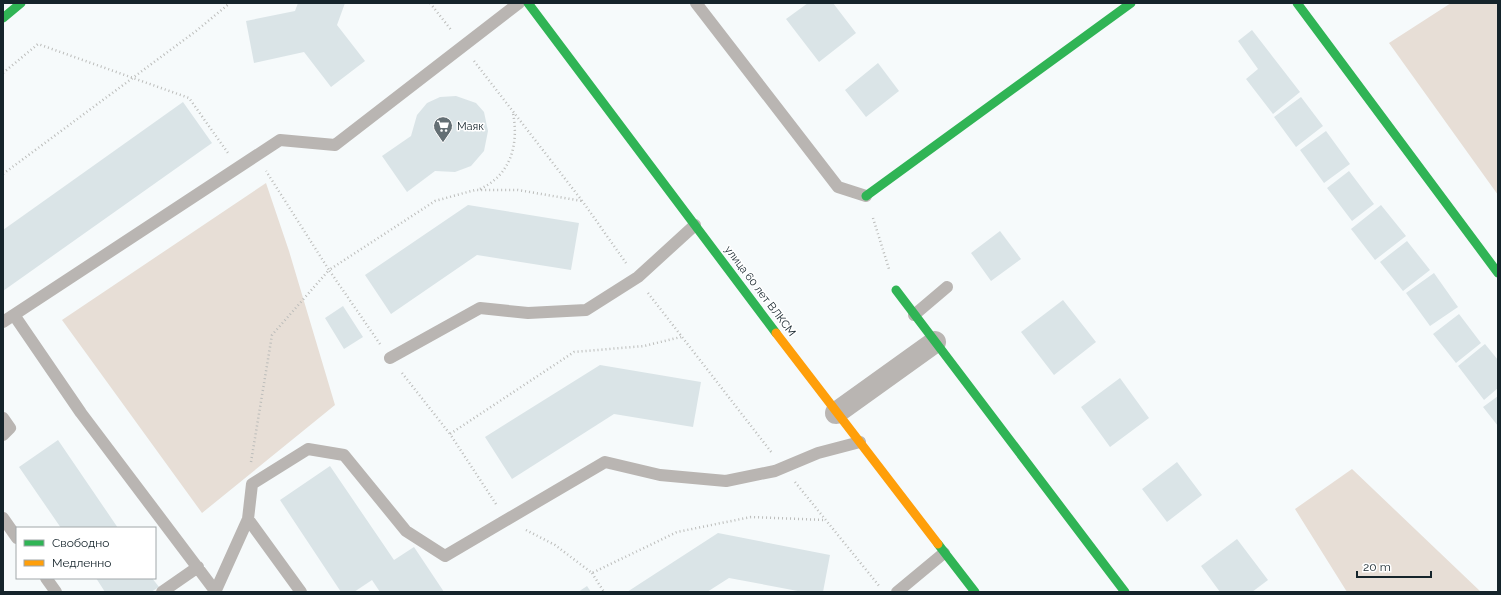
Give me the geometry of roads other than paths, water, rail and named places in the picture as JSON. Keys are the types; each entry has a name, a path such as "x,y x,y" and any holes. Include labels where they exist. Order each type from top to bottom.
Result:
{"street":[{"path":"3,18 21,3"},
{"name":"улица 60 лет ВЛКСМ","path":"528,3 836,413 975,592"},
{"path":"866,196 1131,3"},
{"path":"1297,3 1498,273"},
{"path":"896,290 1125,592"},
{"path":"836,413 935,342"}],"lane":[{"path":"3,322 280,140 334,145 518,3"},
{"path":"696,3 838,187 866,196"},
{"path":"390,358 480,308 528,313 586,310 637,278 695,225"},
{"path":"914,315 947,287"},
{"path":"14,315 81,413 216,591 248,518 252,484 308,449 344,455 406,531 445,556 605,462 660,475 726,481 775,470 818,453 860,442"},
{"path":"3,418 10,428 3,435"},
{"path":"3,518 16,537"},
{"path":"248,518 301,592"},
{"path":"896,592 944,553"},
{"path":"162,592 198,567"},
{"path":"47,579 56,592"}],"place":[{"name":"Маяк","path":"443,143"}]}
